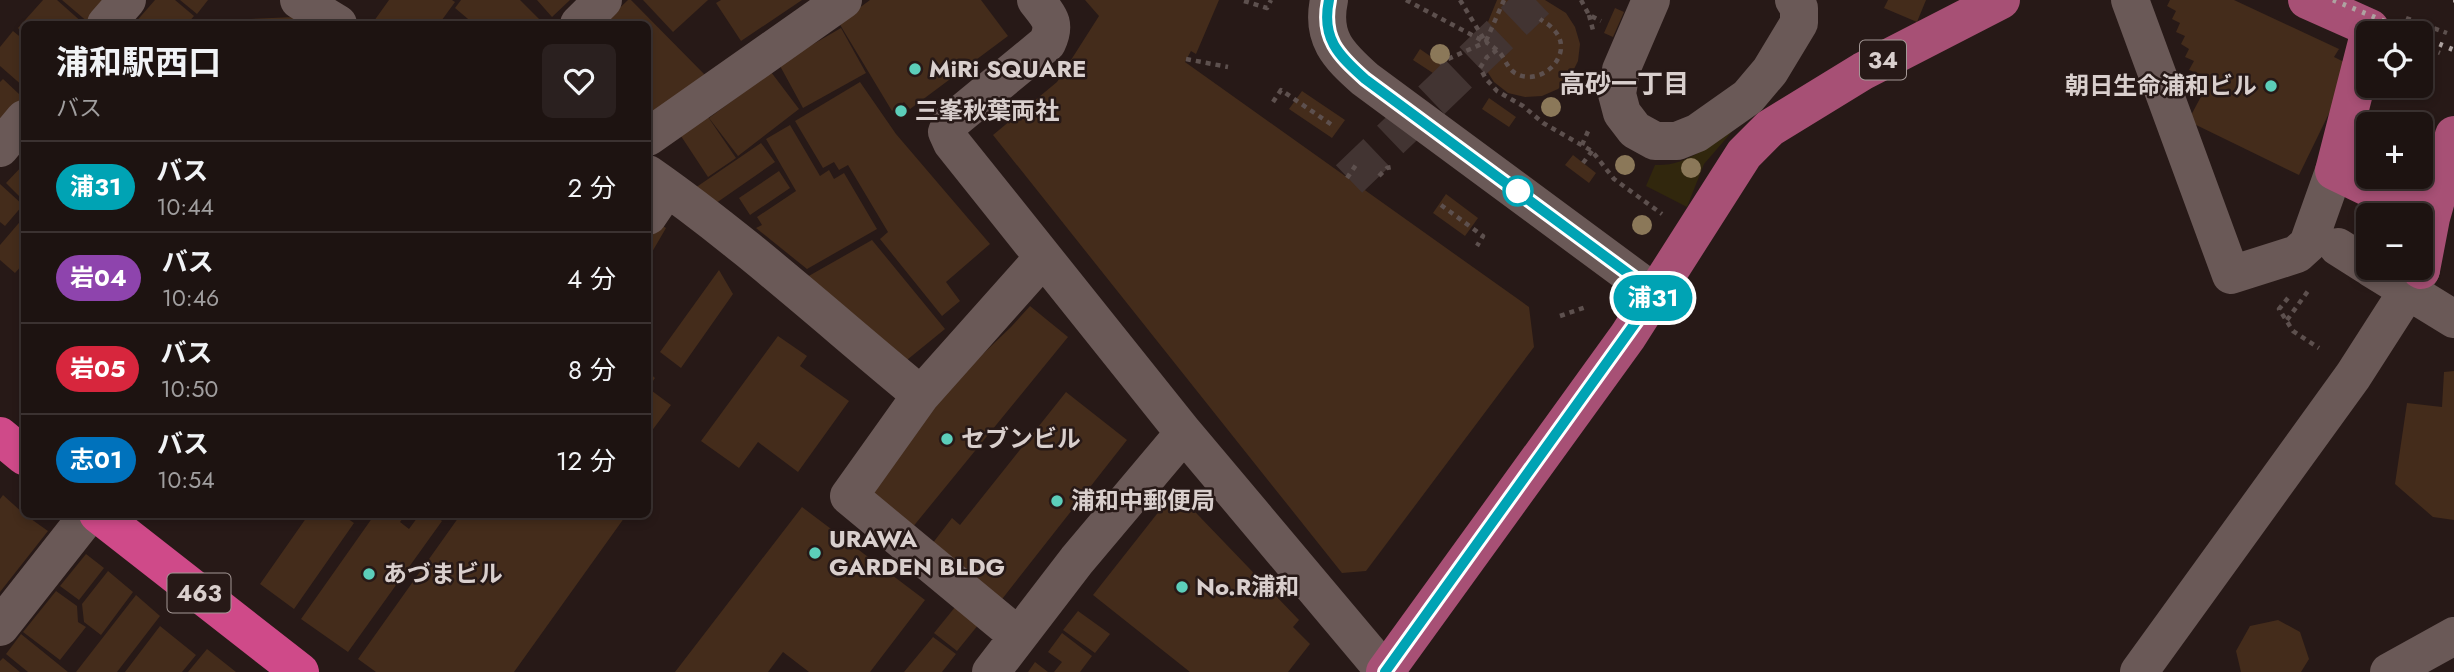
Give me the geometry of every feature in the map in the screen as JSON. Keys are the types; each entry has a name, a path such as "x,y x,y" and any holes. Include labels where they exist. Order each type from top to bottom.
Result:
{"highway":[{"path":"0,436 21,454"},
{"name":"463","path":"103,518 300,672"}],"main road":[{"name":"34","path":"1385,672 1656,294 1737,164 1770,128 1863,71 2001,0"},
{"path":"2307,0 2356,22"},
{"path":"2356,83 2334,171 2443,219"},
{"path":"2433,242 2443,219 2454,135"}],"street":[{"path":"109,21 127,0"},
{"path":"299,0 333,21"},
{"path":"582,21 603,0"},
{"path":"651,134 843,0"},
{"path":"1036,0 1051,19 1052,32 1047,43 951,122 947,132 952,143 1184,433 1385,672"},
{"path":"1329,0 1325,18 1331,41 1344,60 1365,79 1656,294"},
{"path":"1651,0 1621,71 1617,94 1622,113 1635,130 1655,141 1677,141 1697,133 1748,97 1769,71 1799,23 1799,8 1794,0"},
{"path":"2130,0 2231,275 2297,254 2308,244 2334,171"},
{"path":"1748,97 1770,128"},
{"path":"0,148 21,123"},
{"path":"654,193 921,395"},
{"path":"1018,636 849,496 921,395 1043,258"},
{"path":"2390,280 2442,313"},
{"path":"2150,668 2353,376 2415,280"},
{"path":"991,672 1077,559 1184,433"},
{"path":"0,627 86,518"},
{"path":"2389,672 2454,636"}],"path":[{"path":"1244,1 1267,8 1271,0"},
{"path":"1406,0 1486,42 1497,50 1516,74 1524,76 1542,75 1561,55 1561,46 1554,29 1540,19"},
{"path":"1460,0 1486,42"},
{"path":"1439,63 1486,42 1504,0"},
{"path":"1581,0 1589,15 1608,24"},
{"path":"1497,50 1487,57 1480,68 1497,91 1523,106 1543,123 1592,151 1614,179 1667,217"},
{"path":"2433,50 2440,53"},
{"path":"1186,59 1228,66"},
{"path":"1273,102 1281,90 1335,128"},
{"path":"1583,163 1592,151"},
{"path":"1347,178 1358,162"},
{"path":"1379,176 1392,167"},
{"path":"1441,205 1483,236 1477,246"},
{"path":"1560,316 1586,307"},
{"path":"2287,320 2296,309"},
{"path":"2293,331 2319,348"}],"shaded area":[{"path":"1736,127 1704,164 1687,207 1646,186 1655,165 1666,165 1688,158"}],"building":[{"path":"43,0 57,0 81,21 24,21"},
{"path":"62,0 109,0 91,21 87,21"},
{"path":"155,0 175,0 194,16 190,21 137,21"},
{"path":"180,0 208,0 197,14"},
{"path":"389,0 455,2 441,21 374,21"},
{"path":"461,0 520,0 539,19 470,21 455,8"},
{"path":"537,0 570,0 552,17"},
{"path":"631,0 705,75 651,115 651,21 606,21"},
{"path":"643,0 708,0 673,32"},
{"path":"721,0 802,0 741,41 716,3"},
{"name":"MiRi SQUARE","path":"870,0 981,0 1008,36 910,109 904,102 892,111 839,23"},
{"path":"1085,0 1219,0 1196,54 1191,51 1185,62 1529,307 1534,347 1366,571 1342,573 993,135 1057,82 1099,16"},
{"path":"1497,0 1545,0 1566,13 1575,27 1580,44 1578,61 1570,77 1558,89 1542,96 1525,97 1508,93 1494,82 1485,68 1481,51 1483,34"},
{"path":"1888,0 1926,0 1917,22 1884,8"},
{"name":"朝日生命浦和ビル","path":"2170,0 2234,0 2339,49 2334,57 2352,66 2299,175 2188,121 2205,89 2195,84 2199,74 2189,70 2194,61 2185,57 2189,49 2181,44 2185,36 2176,32 2180,23 2172,19 2176,11 2167,6"},
{"path":"1615,8 1624,12 1613,37 1604,33"},
{"path":"295,17 295,21 203,21"},
{"path":"841,28 866,73 803,108 779,64"},
{"path":"13,31 21,38 21,84 0,66 0,47"},
{"path":"1420,49 1443,65 1436,75 1413,60"},
{"path":"771,72 799,109 738,156 709,118"},
{"path":"3,79 19,94 21,92 21,105 0,129 0,82"},
{"path":"860,82 896,134 990,244 946,282 960,301 942,316 880,239 888,232 848,165 839,170 834,162 823,168 795,121"},
{"path":"1302,91 1345,120 1332,138 1289,109"},
{"path":"1489,98 1516,117 1509,127 1482,109"},
{"path":"706,114 736,158 708,177 679,133"},
{"path":"790,125 820,176 829,170 834,179 844,173 877,229 807,269 756,228 762,225 757,217 796,191 766,139"},
{"path":"761,143 775,162 709,208 695,188"},
{"path":"1573,155 1596,173 1589,183 1565,165"},
{"path":"21,167 21,198 6,183"},
{"path":"779,171 790,188 750,215 739,198"},
{"path":"0,184 21,203 21,207 5,226 0,222"},
{"path":"1446,194 1478,218 1465,236 1433,213"},
{"path":"651,219 666,228 651,254"},
{"path":"21,220 21,266 15,273 0,260 0,245"},
{"path":"872,240 945,329 902,364 800,281"},
{"path":"719,270 733,294 681,368 660,352"},
{"name":"セブンビル","path":"1030,306 1068,337 912,528 867,490 964,372"},
{"path":"778,336 807,356 800,366 849,401 798,472 758,442 739,468 701,441"},
{"path":"2454,371 2454,520 2433,517 2395,484 2407,403 2442,407 2444,372"},
{"path":"651,390 671,405 651,432"},
{"path":"1066,392 1127,440 999,603 932,544 952,518 960,525"},
{"name":"No.R浦和","path":"1175,491 1299,620 1293,627 1310,644 1288,672 1190,672 1093,595"},
{"path":"3,495 21,511 21,518 30,518 48,531 0,592 0,499"},
{"name":"URAWA GARDEN BLDG","path":"802,507 925,600 870,672 809,672 783,652 768,672 675,672"},
{"path":"306,518 347,518 354,523 294,609 260,584"},
{"name":"あづまビル","path":"372,518 403,518 400,522 409,529 417,518 438,518 442,521 348,652 301,619"},
{"path":"458,518 624,518 514,672 376,672 358,659"},
{"path":"86,554 104,568 79,600 60,586"},
{"path":"108,571 133,592 101,635 84,622 82,604"},
{"path":"56,591 77,606 78,622 86,627 60,660 23,632"},
{"path":"136,595 160,616 117,672 76,672"},
{"path":"960,601 983,619 957,651 934,633"},
{"path":"1078,611 1110,634 1095,653 1063,630"},
{"path":"2278,620 2300,632 2309,659 2301,672 2241,672 2236,651 2250,626"},
{"path":"160,626 196,655 182,672 125,672"},
{"path":"1062,633 1092,656 1080,672 1054,672 1062,662 1048,652"},
{"path":"21,634 68,672 28,672 6,654"},
{"path":"933,637 956,654 942,672 904,672"},
{"path":"207,649 236,672 188,672"},
{"path":"3,658 20,672 0,672 0,661"},
{"path":"1035,662 1048,672 1028,672"}],"tunnel":[{"path":"1349,179 1536,0"}],"railway":[{"path":"2333,0 2384,21"},
{"path":"2433,41 2454,50"}],"bus line":[{"name":"浦31","path":"1329,0 1325,18 1331,41 1344,60 1365,79 1656,294 1385,672"}],"place":[{"name":"MiRi SQUARE","path":"915,69"},
{"name":"朝日生命浦和ビル","path":"2271,86"},
{"name":"三峯秋葉両社","path":"901,111"},
{"name":"セブンビル","path":"947,439"},
{"name":"浦和中郵便局","path":"1057,501"},
{"name":"URAWA GARDEN BLDG","path":"815,553"},
{"name":"あづまビル","path":"369,574"},
{"name":"No.R浦和","path":"1182,587"}],"district":[{"name":"高砂一丁目","path":"1624,84"}]}
